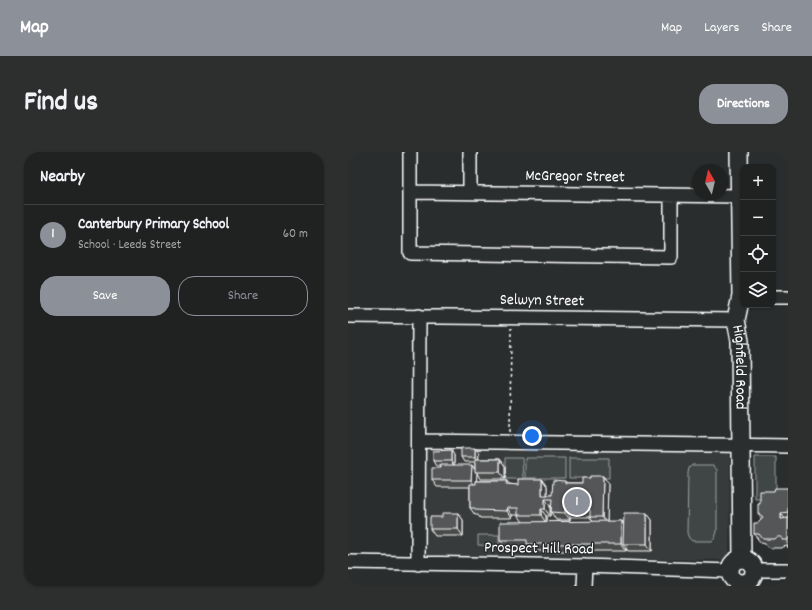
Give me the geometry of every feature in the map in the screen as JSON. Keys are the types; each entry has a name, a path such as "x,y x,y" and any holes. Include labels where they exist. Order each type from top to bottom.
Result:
{"main road":[{"name":"Highfield Road","path":"739,152 741,272"},
{"name":"Highfield Road","path":"740,304 736,320 740,341 742,567"},
{"path":"742,567 733,579 742,585"}],"street":[{"path":"410,152 410,253 671,256 671,195"},
{"path":"470,152 470,192"},
{"name":"McGregor Street","path":"410,192 739,196"},
{"path":"776,297 788,297"},
{"name":"Selwyn Street","path":"348,316 736,320"},
{"path":"418,564 419,316"},
{"path":"418,441 788,446"},
{"name":"Prospect Hill Road","path":"348,562 742,567 788,570"},
{"path":"584,586 585,566"}],"path":[{"path":"510,442 511,317"}],"shaded area":[{"path":"426,448 730,453 729,560 425,557"},
{"path":"755,457 776,457 776,499 755,499"},
{"path":"505,458 522,458 523,479 505,479"},
{"path":"525,458 565,458 565,478 525,478"},
{"path":"569,458 609,458 609,478 569,478"},
{"path":"692,465 713,465 717,470 717,532 712,541 692,541 687,533 688,473 689,468"},
{"path":"478,535 499,535 499,546 478,545"}],"building":[{"path":"461,448 475,448 475,457 461,457"},
{"path":"451,450 451,461 433,461 433,451"},
{"path":"475,459 500,459 500,472 475,472"},
{"path":"441,465 472,465 471,480 432,480 432,468 441,468"},
{"path":"590,476 603,476 602,517 590,517 590,510 565,510 565,513 551,512 552,499 545,499 545,509 541,509 541,515 518,515 518,508 507,508 507,511 475,510 475,508 470,508 470,484 476,484 476,481 507,481 506,484 518,485 518,479 542,479 542,495 552,495 553,480 565,481 565,483 582,483 582,478 590,478"},
{"path":"775,488 788,488 788,512 781,513 781,519 788,518 788,540 782,540 782,537 777,537 775,539 763,539 759,534 754,534 754,523 758,523 763,518 758,514 760,491 774,491"},
{"path":"442,513 458,513 458,529 430,529 430,517 442,517"},
{"path":"624,513 647,513 647,544 623,544"},
{"path":"621,521 621,544 527,544 527,540 500,540 500,522"}],"place":[{"name":"Canterbury Primary School","path":"577,502"}]}
